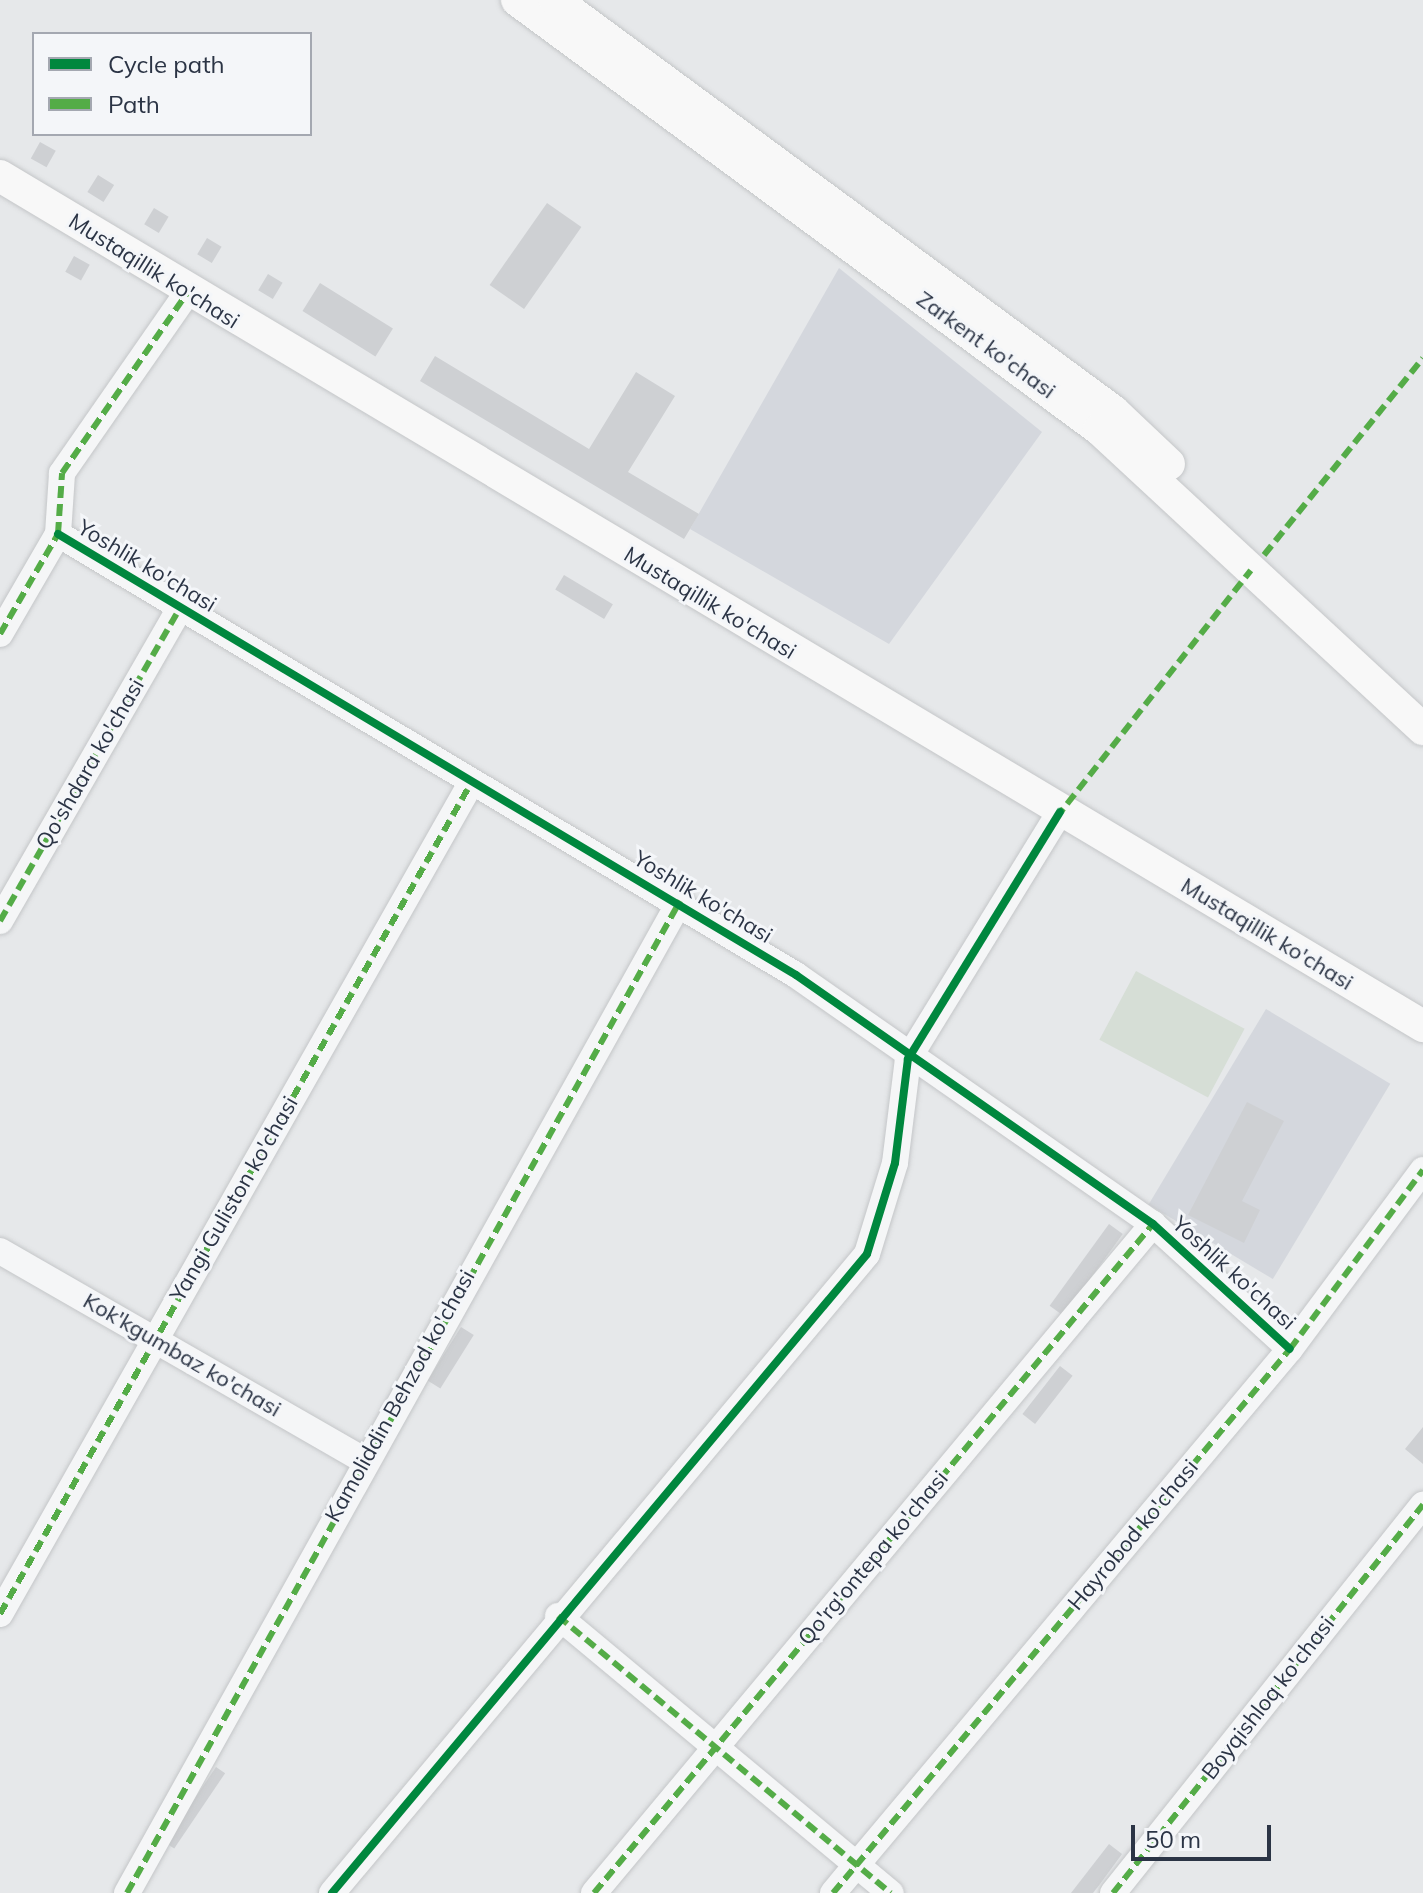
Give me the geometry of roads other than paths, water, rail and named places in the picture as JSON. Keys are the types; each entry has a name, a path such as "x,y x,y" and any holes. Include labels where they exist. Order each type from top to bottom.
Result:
{"main road":[{"name":"Zarkent ko'chasi","path":"517,0 1099,429 1423,729"},
{"name":"Zarkent ko'chasi","path":"555,0 1113,411 1423,701"},
{"name":"Mustaqillik ko'chasi","path":"0,176 187,293 1423,1026"}],"street":[{"path":"0,634 58,534 62,473 187,293"},
{"name":"Yoshlik ko'chasi","path":"58,534 470,785 680,901 796,975 908,1059 1153,1224 1290,1349"},
{"name":"Qo'shdara ko'chasi","path":"0,921 180,608"},
{"name":"Yangi Guliston ko'chasi","path":"0,1614 470,785"},
{"path":"332,1893 558,1616 867,1254 895,1163 908,1059 1060,812"},
{"name":"Kamoliddin Behzod ko'chasi","path":"127,1893 364,1460 680,901"},
{"name":"Hayrobod ko'chasi","path":"833,1893 1290,1349 1423,1170"},
{"name":"Qo'rg'ontepa ko'chasi","path":"594,1893 1153,1224"},
{"name":"Kok'kgumbaz ko'chasi","path":"0,1251 364,1460"},
{"name":"Boyqishloq ko'chasi","path":"1113,1893 1423,1504"},
{"path":"558,1616 891,1893"}]}
